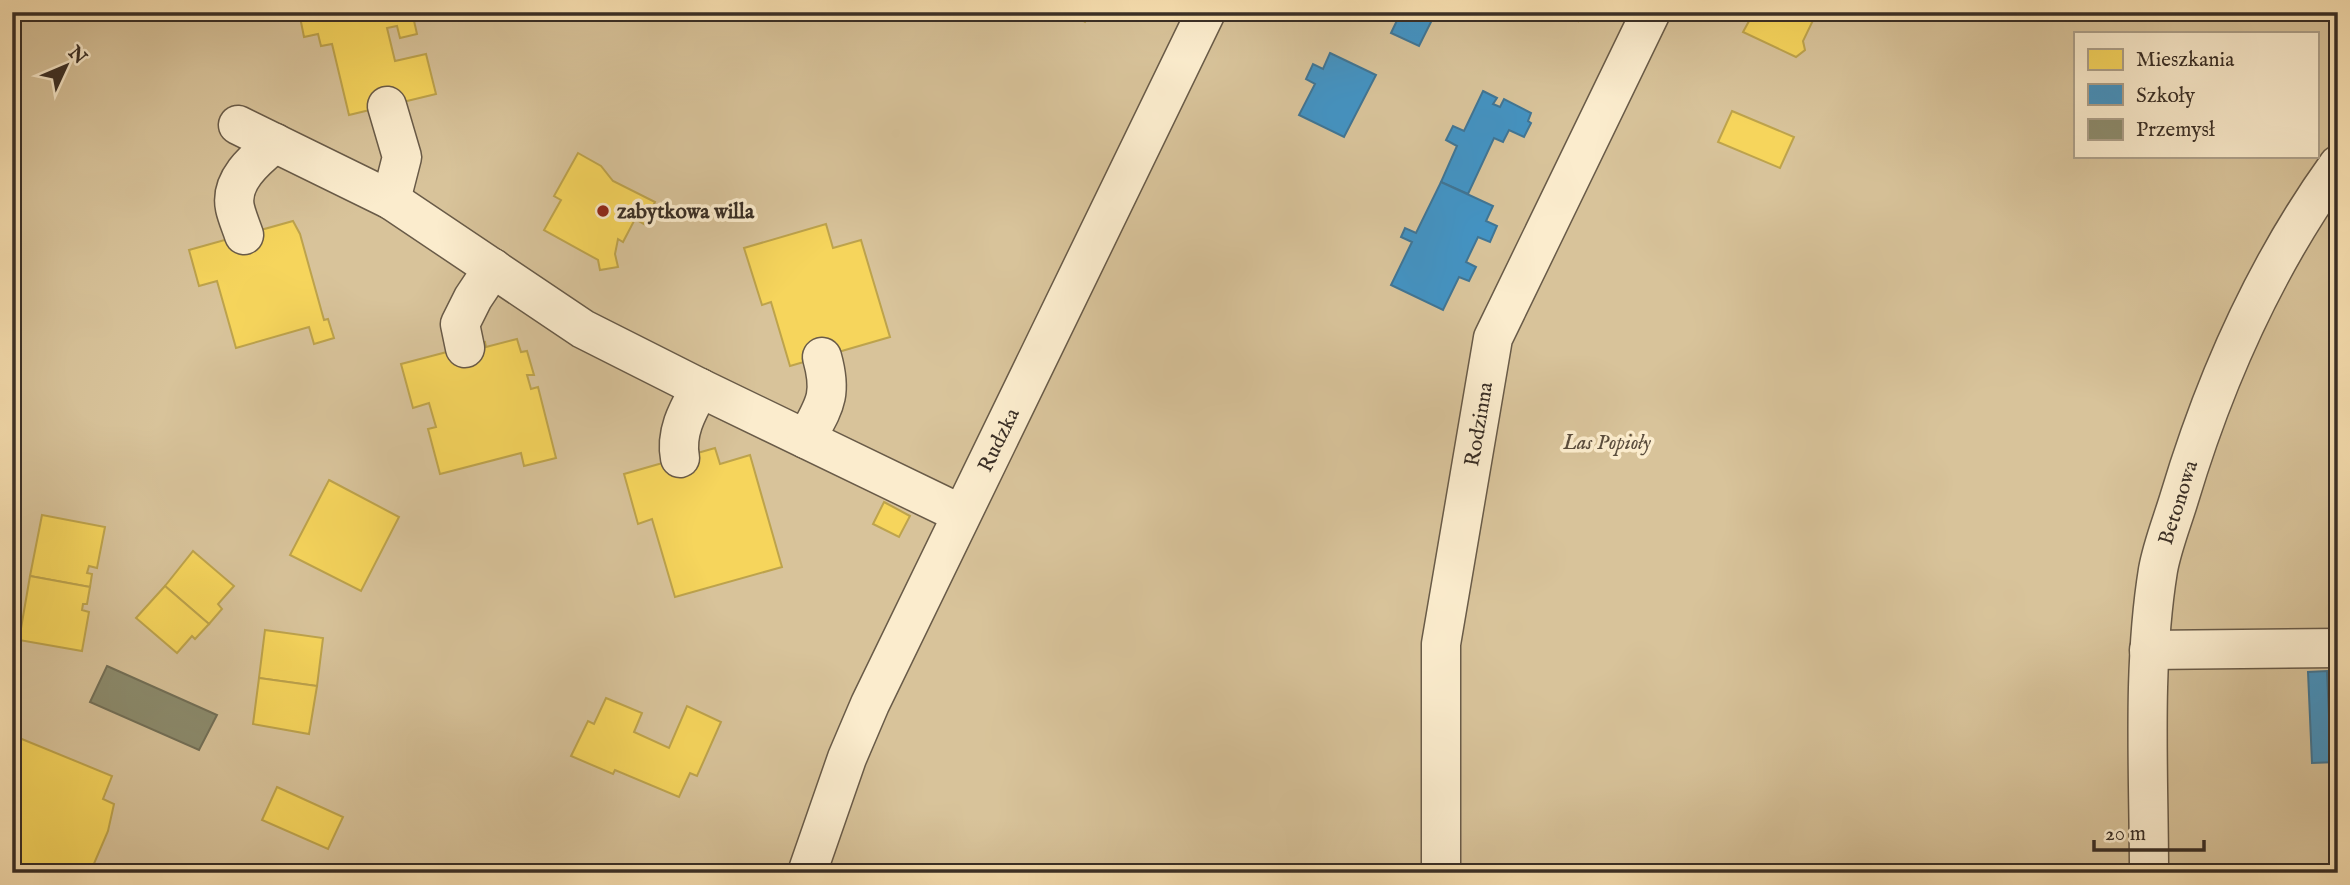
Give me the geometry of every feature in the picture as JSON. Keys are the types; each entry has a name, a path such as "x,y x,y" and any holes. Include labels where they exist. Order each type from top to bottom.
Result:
{"street":[{"name":"Rudzka","path":"807,873 851,747 961,514 1206,12"},
{"name":"Rodzinna","path":"1441,873 1441,644 1493,338 1651,12"},
{"path":"387,106 402,157 391,200"},
{"path":"238,125 391,200 583,328 700,388 961,514"},
{"path":"244,235 234,205 237,185 252,163 275,143"},
{"name":"Betonowa","path":"2149,873 2149,650 2158,568 2198,434 2251,313 2310,204 2338,165"},
{"path":"465,348 460,324 493,268"},
{"path":"806,439 826,401 827,377 822,357"},
{"path":"680,458 679,434 700,388"},
{"path":"2149,650 2338,648"}],"green space":[{"name":"Las Popioły","path":"12,12 2338,12 2338,873 12,873"}],"building: Mieszkania":[{"path":"299,12 412,12 417,34 400,38 397,26 387,28 395,61 426,54 436,94 349,115 332,44 321,46 318,34 304,37"},
{"path":"1070,12 1092,12 1085,22"},
{"path":"1560,12 1581,12 1578,21"},
{"path":"1754,12 1817,12 1803,41 1805,50 1796,57 1743,32"},
{"path":"1732,111 1794,137 1780,168 1718,142"},
{"name":"zabytkowa willa","path":"578,153 601,166 613,181 655,202 644,224 635,219 623,242 618,239 615,254 618,267 600,270 598,260 544,230 561,200 554,196"},
{"path":"293,221 300,234 324,320 328,319 334,338 314,344 309,327 236,348 217,281 199,286 189,250"},
{"path":"826,224 833,248 861,240 890,337 790,366 771,302 762,305 744,248"},
{"path":"517,339 521,352 527,351 534,375 527,375 531,389 538,387 556,458 524,466 521,453 440,474 428,429 436,427 429,403 413,408 401,364 485,342 486,347"},
{"path":"715,448 720,464 750,455 782,567 675,597 652,519 638,524 624,474"},
{"path":"329,480 399,517 361,591 290,555"},
{"path":"884,502 910,516 899,537 873,524"},
{"path":"42,515 105,527 97,568 89,566 87,573 92,574 90,587 30,576"},
{"path":"193,551 234,586 218,604 222,609 209,624 165,586"},
{"path":"30,576 90,587 87,604 83,604 82,610 89,612 82,651 19,640"},
{"path":"165,586 209,624 195,639 192,636 177,653 136,618"},
{"path":"265,630 323,638 317,686 259,678"},
{"path":"259,678 317,686 309,734 253,724"},
{"path":"606,698 642,713 634,732 669,748 687,706 721,722 697,776 690,773 679,797 615,770 613,774 571,756 588,721 594,724"},
{"path":"12,735 112,776 103,799 114,804 108,831 90,873 12,873"},
{"path":"277,787 343,817 328,849 262,820"}],"building: Szkoły":[{"path":"1401,12 1436,12 1419,46 1391,33"},
{"path":"1330,53 1376,75 1344,137 1299,115 1315,84 1306,79 1313,64 1323,69"},
{"path":"1483,91 1497,98 1493,104 1500,107 1504,99 1531,113 1528,121 1531,123 1524,137 1509,130 1503,142 1494,138 1468,194 1441,182 1457,146 1446,140 1453,126 1464,131"},
{"path":"1441,182 1493,206 1486,221 1497,226 1490,242 1478,237 1466,262 1476,267 1469,281 1459,277 1443,310 1391,285 1412,242 1401,237 1405,228 1416,233"},
{"path":"2327,671 2330,738 2335,738 2337,762 2312,763 2308,672"}],"building: Przemysł":[{"path":"107,666 217,715 199,750 90,702"}],"place":[{"name":"zabytkowa willa","path":"603,211"}]}
